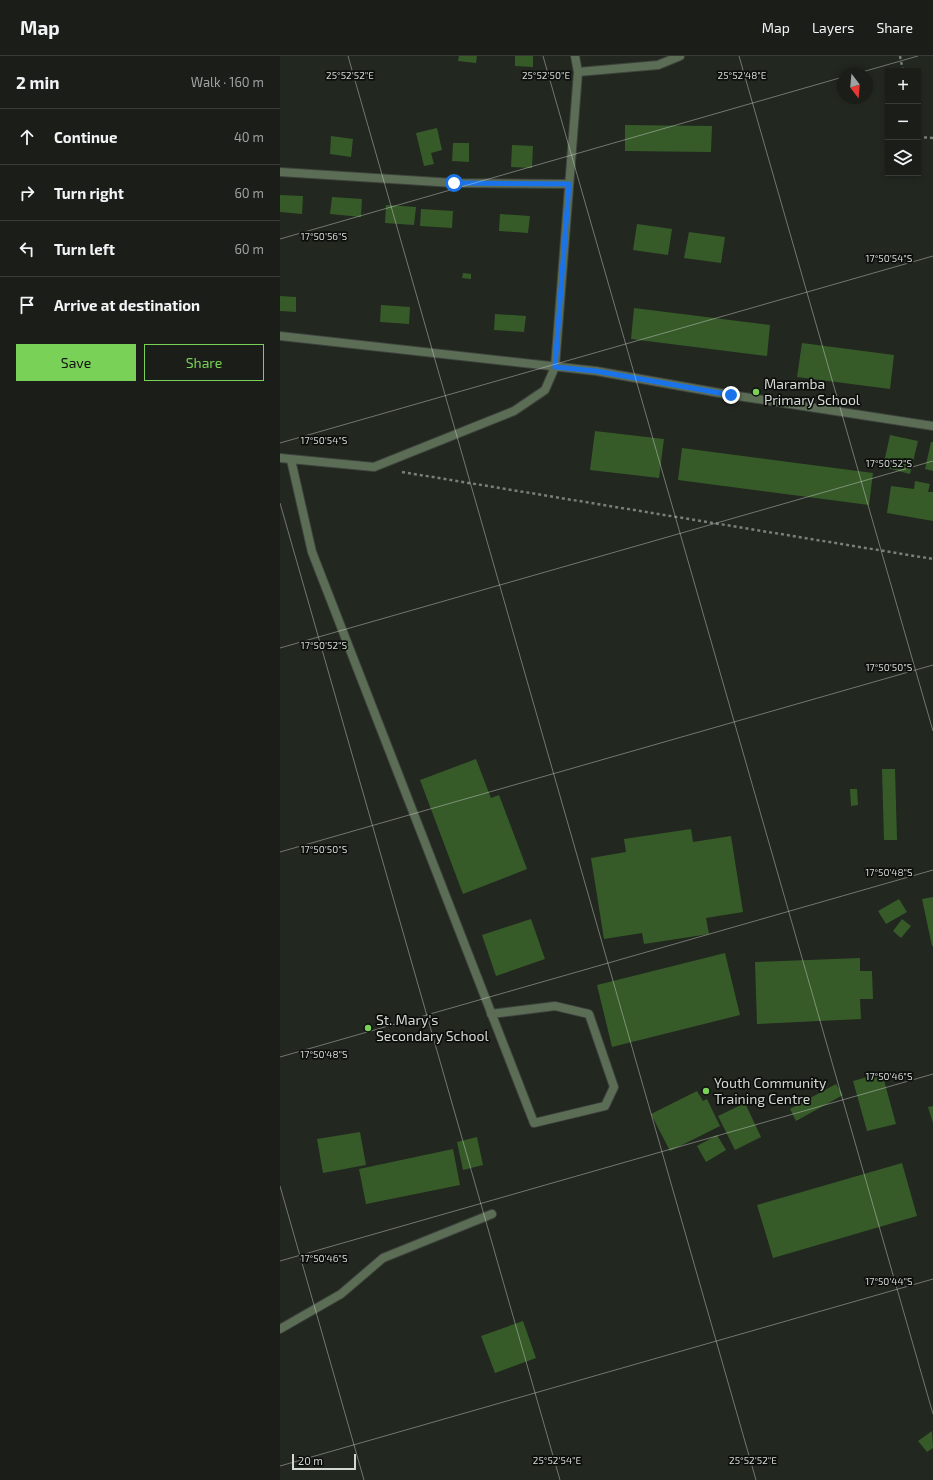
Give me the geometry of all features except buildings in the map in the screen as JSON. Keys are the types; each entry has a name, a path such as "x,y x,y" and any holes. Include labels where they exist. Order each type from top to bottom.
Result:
{"lane":[{"path":"280,458 374,468 514,411 544,390 555,367 578,72 575,56"},
{"path":"578,72 658,65 680,56"},
{"path":"280,172 454,183 569,184"},
{"path":"280,336 596,371 731,395 933,426"},
{"path":"291,460 312,552 490,1014 534,1123 606,1106 614,1086 589,1014 555,1006 490,1014"},
{"path":"280,1329 341,1294 383,1258 492,1214"}],"path":[{"path":"900,56 902,68"},
{"path":"921,137 933,138"},
{"path":"374,468 933,559"}],"place":[{"name":"Maramba Primary School","path":"756,392"},
{"name":"St. Mary's Secondary School","path":"368,1028"},
{"name":"Youth Community Training Centre","path":"706,1091"}],"route":[{"path":"454,183 569,184 555,367 596,371 731,395"}]}
